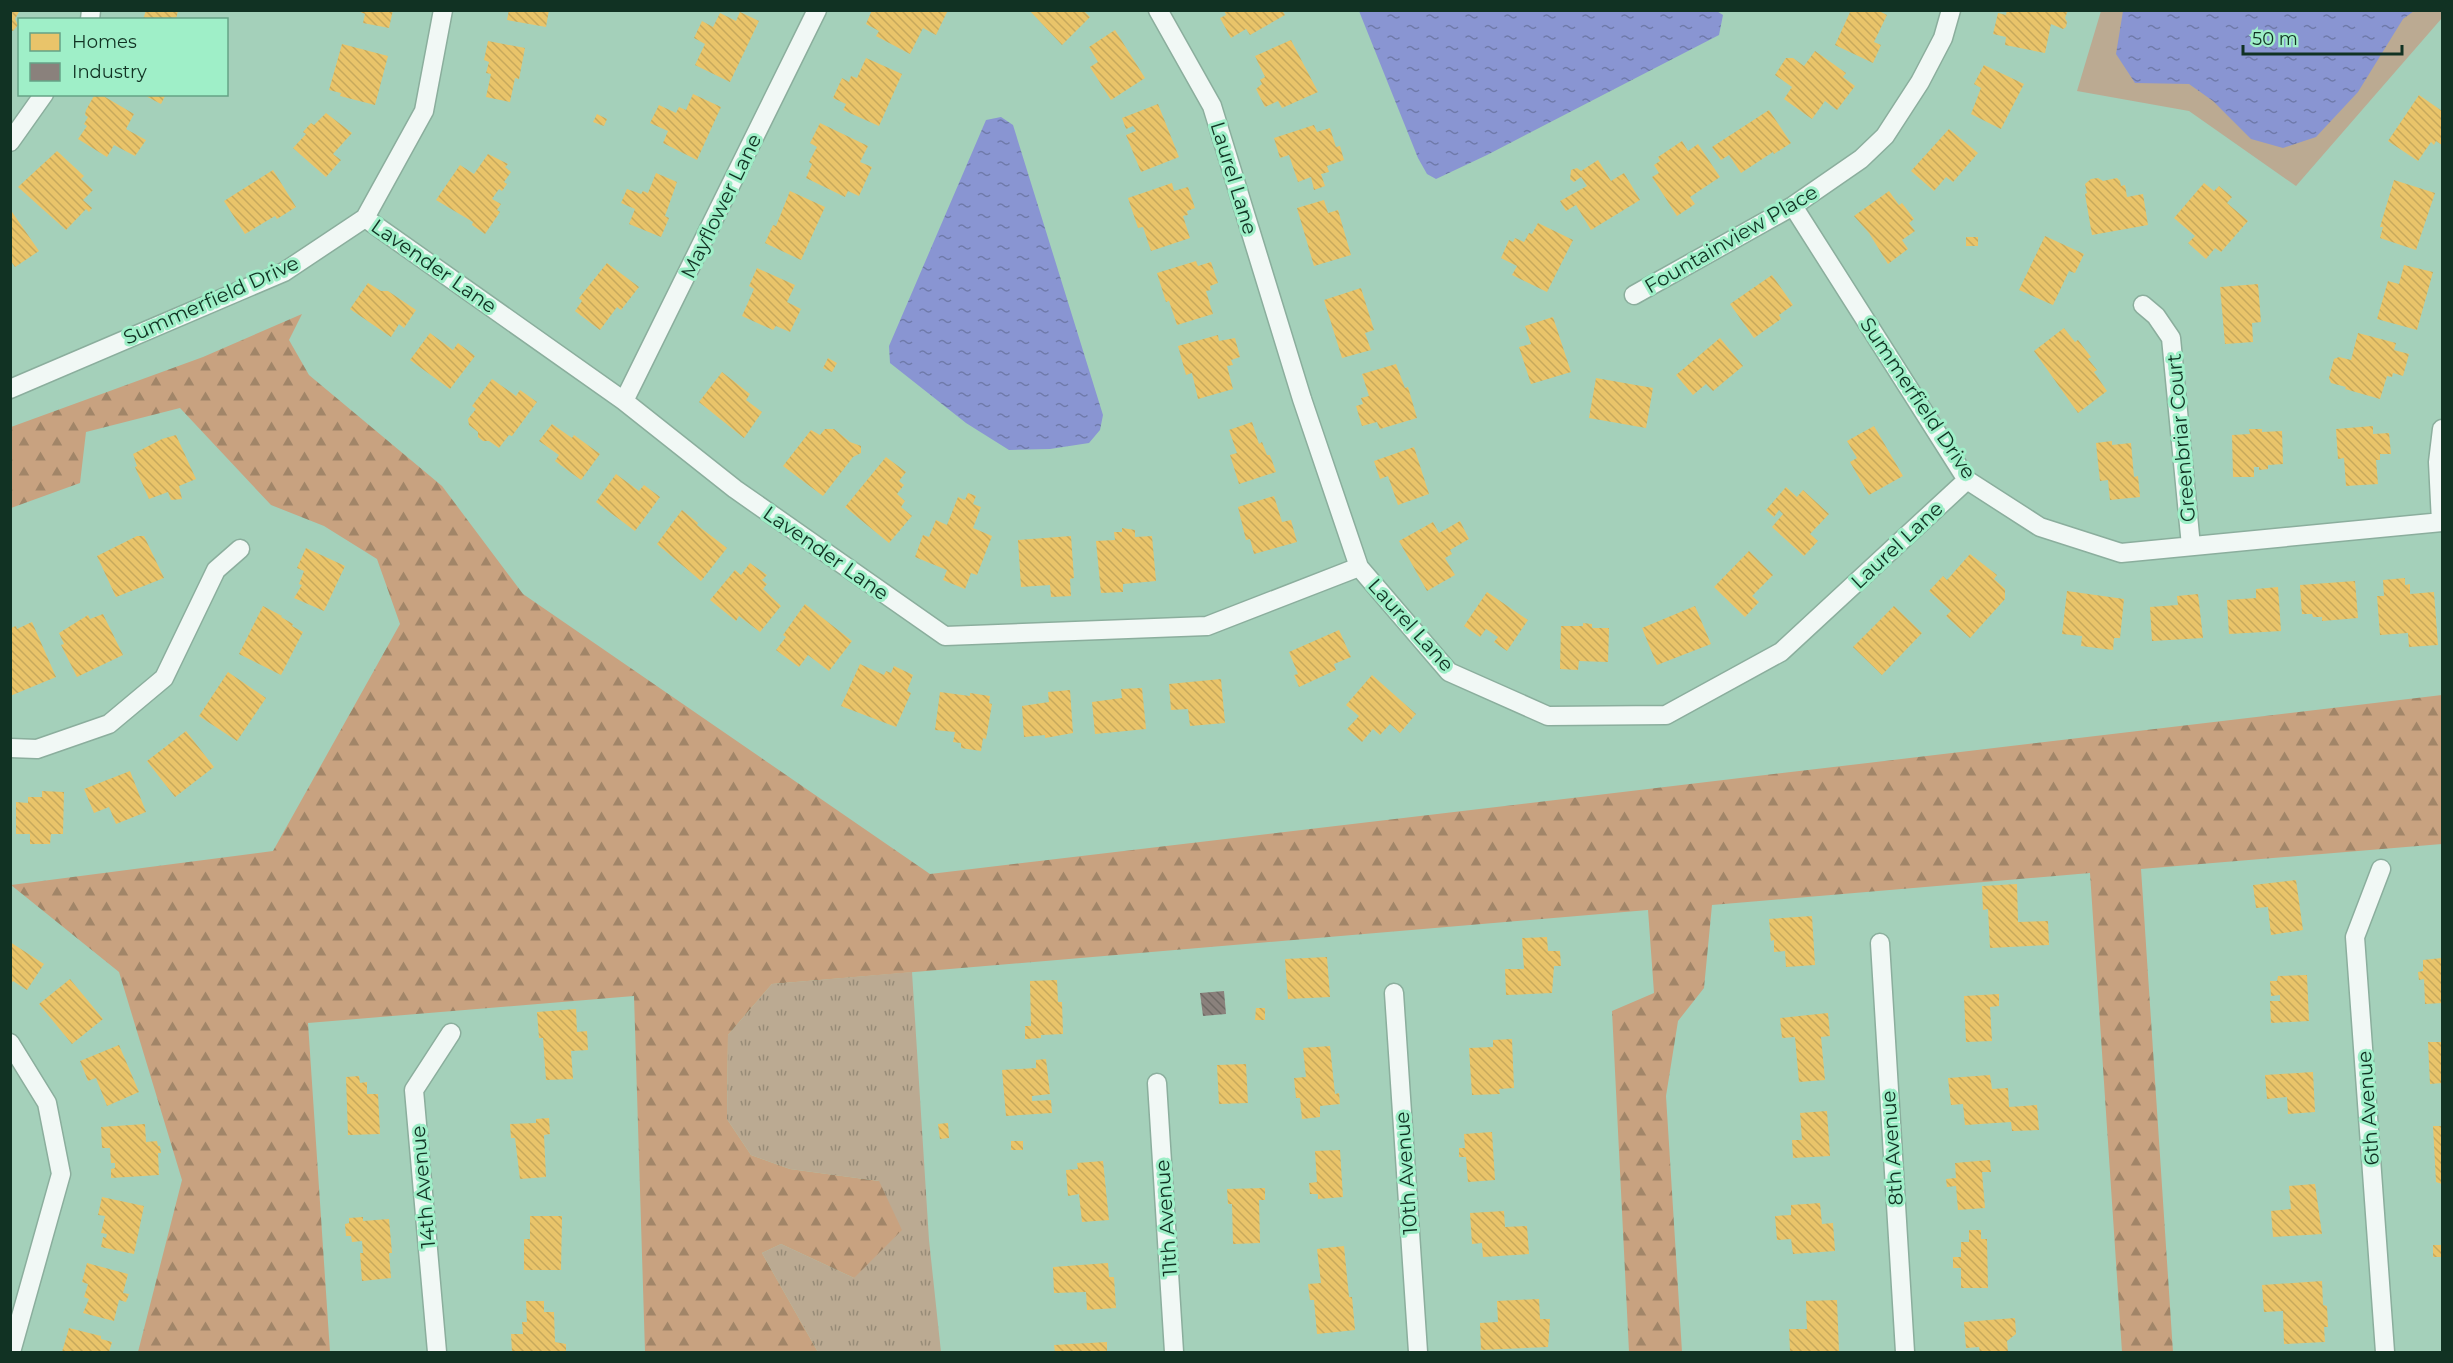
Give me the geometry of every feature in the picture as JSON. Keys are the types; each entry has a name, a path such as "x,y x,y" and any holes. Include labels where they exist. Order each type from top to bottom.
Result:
{"street":[{"name":"Summerfield Drive","path":"10,389 284,272 365,218 424,111 443,10"},
{"name":"Mayflower Lane","path":"624,401 817,10"},
{"name":"Laurel Lane","path":"1158,10 1212,106 1302,399 1359,567 1449,672 1548,716 1666,715 1781,652 1967,480"},
{"name":"Fountainview Place","path":"1634,295 1793,206 1861,159 1885,136 1920,82 1943,38 1951,10"},
{"path":"10,142 43,96"},
{"name":"Summerfield Drive","path":"1793,206 1967,480 2040,527 2121,553 2442,522"},
{"name":"Lavender Lane","path":"365,218 624,401 735,489 945,636 1207,626 1359,567"},
{"name":"Greenbriar Court","path":"2143,305 2156,316 2172,338 2191,546"},
{"path":"2442,429 2438,462 2442,522"},
{"path":"10,747 37,749 109,724 164,678 216,570 240,549"},
{"name":"6th Avenue","path":"2381,869 2355,937 2385,1353"},
{"name":"8th Avenue","path":"1880,943 1905,1353"},
{"name":"10th Avenue","path":"1394,993 1418,1353"},
{"name":"14th Avenue","path":"437,1353 414,1090 451,1033"},
{"path":"10,1043 47,1103 61,1174 11,1353"},
{"name":"11th Avenue","path":"1157,1083 1174,1353"}],"green space":[{"path":"2101,11 2442,11 2442,18 2296,186 2189,111 2077,91"},
{"path":"302,314 289,340 309,375 442,486 523,594 930,874 2442,695 2442,844 2141,869 2173,1352 2122,1352 2090,873 1712,905 1704,988 1678,1021 1666,1096 1682,1352 1629,1352 1612,1011 1654,993 1648,910 772,984 728,1035 727,1119 751,1155 790,1169 879,1181 902,1230 854,1278 781,1244 762,1253 818,1352 645,1352 634,996 308,1023 330,1352 138,1352 182,1180 119,972 11,885 273,851 400,624 377,559 324,526 271,505 180,408 86,432 80,483 11,508 11,427 203,357"},
{"path":"912,972 929,1240 941,1352 818,1352 762,1253 781,1244 854,1278 879,1181 790,1169 751,1155 727,1119 728,1035 772,984"}],"water":[{"path":"1715,10 1723,15 1719,35 1436,179 1427,174 1418,158 1359,11"},
{"path":"2123,10 2414,11 2403,19 2358,92 2316,137 2283,148 2251,139 2213,101 2189,84 2135,83 2116,54"},
{"path":"1001,117 1013,125 1103,415 1100,430 1089,443 1050,449 1009,450 966,423 890,363 889,346 986,120"}],"building: Homes":[{"path":"10,10 20,10 15,19 18,25 13,31 10,30"},
{"path":"146,10 178,10 176,18 144,18"},
{"path":"356,10 393,10 389,28 363,23 365,14"},
{"path":"509,10 549,10 546,27 507,20"},
{"path":"872,10 948,10 936,35 923,28 910,54 876,36 879,31 866,24"},
{"path":"1029,10 1083,10 1090,17 1062,45"},
{"path":"1224,10 1282,10 1285,15 1250,35 1246,29 1231,38 1220,18 1226,15"},
{"path":"1851,10 1877,10 1887,15 1874,42 1881,45 1873,63 1835,45"},
{"path":"2007,10 2068,10 2065,18 2066,27 2063,29 2051,24 2045,53 2005,45 2006,37 1993,34 1998,13 2006,15"},
{"path":"740,12 759,21 730,82 695,65 705,44 694,38 702,21 713,27 720,13 736,21"},
{"path":"1115,30 1145,78 1111,100 1090,67 1098,62 1089,47"},
{"path":"1291,40 1318,92 1282,108 1278,101 1265,107 1256,89 1262,84 1260,80 1265,77 1255,56"},
{"path":"488,41 525,48 519,79 515,78 510,102 486,97 491,74 486,73 489,62 484,60"},
{"path":"342,44 388,56 375,105 340,96 341,93 329,90"},
{"path":"1815,51 1846,73 1843,77 1855,86 1837,110 1825,101 1812,119 1784,99 1792,87 1775,75 1786,58 1793,58 1804,66"},
{"path":"866,58 902,74 879,126 843,110 846,104 833,98 842,78 849,82 851,76 857,78"},
{"path":"1984,65 2024,84 2001,129 1971,114 1981,88 1974,84"},
{"path":"693,94 721,107 697,160 663,143 668,131 650,123 659,105 676,113 679,107 686,110"},
{"path":"2419,95 2442,111 2442,145 2436,141 2434,145 2431,142 2418,161 2388,141"},
{"path":"94,96 103,96 134,114 126,129 146,140 135,156 114,145 107,157 78,139 87,126 84,124 88,117 85,115"},
{"path":"146,96 165,96 161,104"},
{"path":"1158,104 1179,157 1141,172 1126,135 1136,131 1133,126 1126,129 1122,118"},
{"path":"1769,110 1791,143 1741,173 1729,155 1721,160 1712,147"},
{"path":"326,113 352,133 333,154 341,160 326,177 293,148 306,134 303,132 311,123 314,125"},
{"path":"597,114 607,119 604,126 593,122"},
{"path":"820,123 868,146 860,162 872,167 859,196 848,191 845,197 806,178 812,164 809,162 817,147 810,143"},
{"path":"1314,125 1317,132 1330,128 1336,147 1340,146 1344,160 1327,166 1329,172 1321,174 1325,186 1314,190 1311,177 1298,182 1289,155 1280,158 1274,138"},
{"path":"1949,129 1978,153 1953,182 1946,177 1934,191 1911,171"},
{"path":"1682,141 1688,151 1698,144 1720,177 1690,197 1695,204 1677,216 1652,177 1659,173 1654,165 1660,161 1658,157"},
{"path":"57,151 84,176 81,179 93,190 83,200 92,208 89,212 86,209 66,230 18,187"},
{"path":"488,154 508,164 505,167 511,172 504,182 507,184 502,191 499,189 492,199 501,204 497,210 500,212 485,234 472,225 473,222 436,200 460,165 474,174"},
{"path":"1598,160 1611,181 1624,173 1640,200 1591,230 1576,205 1566,211 1560,201 1587,186 1581,177 1574,182 1570,179 1571,170 1577,168 1581,171"},
{"path":"273,170 296,207 277,219 275,216 245,234 224,201"},
{"path":"656,173 677,182 665,216 669,218 661,237 629,224 635,209 621,203 627,189 641,194 643,191 648,193"},
{"path":"2098,178 2103,181 2117,178 2121,186 2125,185 2127,197 2143,194 2148,225 2092,235 2085,184 2091,179"},
{"path":"2394,180 2435,193 2416,250 2380,238 2383,227 2380,227"},
{"path":"1172,183 1174,191 1188,187 1195,208 1187,211 1188,215 1183,216 1190,238 1151,251 1143,227 1138,228 1128,198"},
{"path":"2204,183 2214,191 2219,186 2232,197 2227,203 2248,221 2221,252 2215,248 2206,259 2188,243 2195,236 2174,218"},
{"path":"790,191 825,207 801,260 765,243 773,225 776,226"},
{"path":"1889,191 1899,205 1902,203 1914,219 1909,223 1915,231 1902,240 1908,249 1888,264 1869,233 1854,216"},
{"path":"1324,200 1328,213 1338,210 1351,255 1314,266 1297,208"},
{"path":"10,209 39,251 15,267 10,260"},
{"path":"1538,223 1573,240 1547,292 1512,275 1517,266 1501,258 1509,240 1513,242 1515,238 1524,242"},
{"path":"2045,236 2084,254 2075,273 2069,271 2053,305 2019,290"},
{"path":"1966,237 1978,237 1978,246 1966,246"},
{"path":"1196,261 1198,266 1211,262 1218,283 1210,286 1211,290 1206,291 1213,314 1177,325 1169,301 1166,302 1157,273"},
{"path":"607,263 639,287 621,310 617,307 600,330 575,311 582,301 579,298"},
{"path":"2404,265 2433,272 2417,330 2377,319 2388,281 2399,284"},
{"path":"757,268 795,285 787,302 801,309 790,332 776,326 773,330 742,316 754,289 749,286"},
{"path":"1772,275 1793,305 1779,315 1781,319 1754,338 1730,304"},
{"path":"368,283 381,291 388,291 416,310 404,328 399,324 391,337 350,309"},
{"path":"2258,284 2261,322 2252,323 2253,342 2225,344 2220,287"},
{"path":"1361,288 1374,330 1365,333 1371,350 1342,358 1324,300"},
{"path":"1553,317 1571,372 1531,384 1519,347 1531,344 1525,326"},
{"path":"2064,328 2075,342 2078,340 2091,357 2088,359 2097,370 2094,372 2107,391 2078,413 2034,351"},
{"path":"430,333 453,350 458,343 475,356 450,389 410,360"},
{"path":"2358,333 2396,343 2394,350 2409,354 2403,376 2393,373 2392,377 2387,376 2380,399 2345,389 2346,387 2331,383 2329,378 2334,359 2339,357 2351,360"},
{"path":"1218,335 1219,341 1235,338 1240,357 1231,360 1233,365 1227,366 1233,389 1198,399 1192,373 1186,375 1178,346"},
{"path":"1720,338 1743,366 1713,391 1706,384 1693,395 1676,375"},
{"path":"828,358 837,363 832,372 823,368"},
{"path":"1396,364 1405,388 1408,387 1417,418 1380,429 1377,422 1362,426 1356,406 1363,404 1361,398 1369,396 1362,374"},
{"path":"722,372 750,394 746,400 762,412 744,438 699,402"},
{"path":"1596,378 1653,388 1646,428 1589,418"},
{"path":"492,379 516,396 520,390 537,402 512,436 509,435 499,448 478,437 478,432 469,425 468,419 476,409 472,406"},
{"path":"1252,422 1259,444 1262,442 1267,455 1270,455 1276,472 1239,484 1230,455 1237,453 1229,430"},
{"path":"552,424 572,438 574,435 600,454 581,480 555,461 559,455 539,441"},
{"path":"1874,426 1903,476 1869,495 1850,462 1857,458 1847,441"},
{"path":"2373,426 2373,434 2389,433 2391,454 2380,454 2380,460 2376,460 2378,484 2346,486 2344,458 2338,459 2336,429"},
{"path":"825,429 834,429 850,442 861,446 861,453 853,457 823,496 783,466 811,430 820,435"},
{"path":"2249,429 2262,429 2262,432 2282,431 2283,464 2268,465 2268,469 2259,470 2259,467 2254,467 2254,477 2233,477 2232,435 2250,434"},
{"path":"176,435 196,479 179,486 182,499 171,500 168,492 149,499 135,467 137,466 133,454 162,439"},
{"path":"2112,441 2112,445 2131,443 2134,477 2138,476 2140,497 2110,500 2108,480 2100,481 2096,443"},
{"path":"1414,447 1429,494 1398,505 1388,476 1380,479 1374,461"},
{"path":"886,457 906,472 899,481 904,485 897,494 905,501 901,507 912,516 889,543 845,507"},
{"path":"616,474 639,491 644,485 660,497 635,531 596,502"},
{"path":"1786,487 1797,497 1803,490 1829,514 1810,534 1818,541 1804,556 1772,527 1783,514 1779,510 1774,517 1766,510"},
{"path":"968,493 976,496 973,504 981,507 973,528 992,536 977,575 971,573 965,589 943,580 947,570 915,557 923,535 929,537 936,520 947,525 958,497 965,500"},
{"path":"1274,496 1282,522 1291,520 1297,542 1254,554 1250,539 1246,540 1238,507"},
{"path":"682,510 727,548 701,581 657,544"},
{"path":"1460,521 1469,539 1450,550 1452,554 1445,558 1455,575 1427,591 1399,541 1433,522 1439,533"},
{"path":"1122,528 1135,530 1135,537 1152,536 1156,581 1123,584 1123,592 1101,593 1096,541 1115,540 1114,532 1122,532"},
{"path":"137,536 144,536 164,578 116,597 97,556"},
{"path":"1071,536 1074,578 1070,579 1071,596 1051,597 1050,585 1021,587 1018,540"},
{"path":"306,548 345,566 324,611 294,598 302,585 299,584 304,571 297,568"},
{"path":"1749,551 1773,575 1752,596 1759,602 1745,617 1714,587"},
{"path":"1970,554 1997,575 1994,579 2005,589 2005,599 1970,638 1946,616 1951,611 1929,591 1943,576 1947,580"},
{"path":"750,563 767,575 762,580 767,584 763,589 781,606 760,632 739,616 736,621 710,600 735,570 741,575"},
{"path":"2405,578 2405,585 2410,584 2410,594 2434,592 2438,645 2409,647 2408,633 2380,635 2377,596 2384,596 2383,580"},
{"path":"2355,581 2358,618 2322,621 2322,617 2302,614 2300,585"},
{"path":"2278,587 2281,631 2229,634 2227,600 2256,598 2256,589"},
{"path":"2067,591 2124,599 2120,638 2114,638 2113,650 2081,646 2082,636 2062,634"},
{"path":"1487,592 1528,620 1507,651 1494,642 1498,637 1486,629 1480,637 1464,626"},
{"path":"2198,594 2203,638 2152,641 2150,607 2178,605 2177,596"},
{"path":"805,604 852,641 829,671 808,655 799,667 776,650 786,637 783,635"},
{"path":"263,606 282,616 293,624 292,626 303,632 281,675 239,654"},
{"path":"1695,606 1711,644 1657,665 1642,628"},
{"path":"1894,606 1922,633 1882,675 1853,647"},
{"path":"103,614 123,655 77,677 61,645 64,644 59,633 88,615 90,619"},
{"path":"32,622 56,677 10,696 11,628 16,626 17,629"},
{"path":"1583,623 1592,624 1592,628 1609,628 1608,662 1579,661 1578,670 1560,669 1561,626 1583,626"},
{"path":"1339,630 1351,657 1334,664 1336,670 1299,687 1294,675 1298,674 1289,652"},
{"path":"860,664 884,675 886,671 891,673 894,666 913,675 907,691 911,693 896,727 841,706"},
{"path":"228,672 266,698 237,741 199,716"},
{"path":"1372,675 1416,714 1400,733 1390,724 1380,735 1373,729 1362,742 1347,729 1359,716 1346,705"},
{"path":"1221,679 1225,723 1190,726 1188,709 1171,710 1169,684"},
{"path":"1142,688 1146,729 1095,734 1092,702 1122,698 1121,689"},
{"path":"1070,690 1073,733 1045,738 1045,735 1024,737 1022,706 1049,702 1048,692"},
{"path":"940,692 990,696 989,703 992,704 986,739 983,738 981,751 961,748 961,743 953,742 955,732 935,730"},
{"path":"186,731 214,767 175,797 147,761"},
{"path":"130,771 146,812 116,824 109,807 94,813 84,789"},
{"path":"42,791 64,792 63,834 51,834 50,844 30,844 30,834 16,834 16,802 28,803 28,797 42,797"},
{"path":"2296,880 2303,930 2271,935 2268,907 2256,908 2253,885"},
{"path":"2017,884 2018,922 2048,921 2049,945 1990,948 1988,909 1983,910 1982,886"},
{"path":"1812,916 1815,965 1786,967 1785,951 1774,952 1769,919"},
{"path":"1547,937 1548,951 1560,951 1561,966 1554,966 1552,993 1506,995 1505,969 1524,969 1522,938"},
{"path":"10,942 44,964 27,990 13,981 10,985"},
{"path":"1327,957 1330,997 1288,999 1285,959"},
{"path":"2442,958 2442,1003 2425,1004 2424,979 2419,980 2418,972 2423,971 2423,960"},
{"path":"2307,975 2309,1021 2271,1023 2270,1001 2280,1001 2280,995 2271,996 2270,981 2277,981 2278,976"},
{"path":"70,979 103,1019 72,1044 39,1004"},
{"path":"1057,980 1058,1002 1062,1002 1063,1034 1041,1035 1041,1038 1025,1039 1025,1026 1031,1026 1030,981"},
{"path":"1999,994 1999,1006 1990,1007 1992,1041 1966,1042 1964,996"},
{"path":"1256,1008 1265,1008 1265,1020 1255,1020"},
{"path":"576,1009 577,1032 587,1031 588,1050 571,1051 573,1079 546,1080 543,1038 539,1038 537,1012"},
{"path":"1828,1013 1830,1036 1821,1037 1825,1080 1799,1082 1795,1037 1782,1038 1780,1018"},
{"path":"1512,1039 1514,1088 1499,1089 1500,1094 1472,1095 1469,1048 1493,1047 1493,1040"},
{"path":"2428,1042 2442,1042 2442,1083 2430,1084"},
{"path":"119,1045 139,1092 107,1106 96,1078 88,1081 80,1061"},
{"path":"1330,1046 1335,1094 1339,1093 1340,1104 1320,1106 1320,1117 1302,1119 1300,1098 1296,1098 1294,1078 1306,1077 1303,1048"},
{"path":"1046,1059 1050,1094 1032,1096 1032,1101 1051,1100 1052,1113 1006,1116 1002,1070 1036,1068 1036,1060"},
{"path":"1246,1064 1248,1103 1219,1104 1217,1065"},
{"path":"2313,1072 2315,1112 2288,1114 2287,1097 2267,1099 2265,1075"},
{"path":"1990,1075 1992,1089 2008,1088 2009,1107 2037,1105 2039,1130 2012,1131 2011,1122 1965,1125 1963,1104 1951,1105 1948,1078"},
{"path":"359,1076 360,1083 367,1082 367,1094 378,1094 380,1134 348,1135 346,1077"},
{"path":"1827,1111 1830,1156 1793,1158 1792,1140 1802,1140 1800,1113"},
{"path":"549,1118 550,1134 544,1135 546,1177 520,1179 515,1138 511,1138 510,1124 536,1123 536,1119"},
{"path":"948,1123 949,1138 940,1139 938,1124"},
{"path":"145,1124 146,1142 157,1141 160,1146 159,1175 111,1178 111,1169 115,1168 115,1163 111,1163 110,1148 102,1148 101,1127"},
{"path":"2433,1126 2442,1126 2442,1184 2436,1182"},
{"path":"1492,1132 1495,1180 1468,1182 1466,1157 1459,1157 1459,1148 1465,1148 1464,1134"},
{"path":"1011,1141 1023,1141 1023,1150 1011,1150"},
{"path":"1340,1150 1343,1197 1318,1199 1318,1194 1310,1194 1309,1183 1317,1182 1315,1151"},
{"path":"1990,1160 1991,1172 1982,1172 1985,1208 1958,1210 1956,1186 1947,1187 1946,1179 1956,1178 1955,1163"},
{"path":"1103,1161 1109,1220 1082,1222 1079,1194 1068,1196 1066,1170 1078,1169 1077,1163"},
{"path":"2315,1184 2322,1234 2273,1237 2271,1211 2291,1209 2289,1186"},
{"path":"1265,1188 1265,1200 1259,1200 1260,1243 1233,1244 1232,1204 1228,1204 1227,1189"},
{"path":"102,1197 144,1206 134,1254 101,1247 103,1237 106,1238 107,1234 101,1233 105,1216 98,1215"},
{"path":"1820,1203 1822,1224 1833,1223 1835,1251 1793,1254 1791,1239 1777,1240 1775,1216 1791,1215 1791,1205"},
{"path":"1504,1211 1505,1227 1527,1226 1529,1254 1483,1257 1482,1243 1472,1244 1470,1213"},
{"path":"530,1216 562,1216 561,1270 524,1270 524,1239 530,1239"},
{"path":"363,1217 363,1221 389,1219 392,1253 389,1253 391,1278 362,1281 360,1253 363,1253 362,1241 352,1242 351,1236 346,1236 345,1224 349,1223 349,1218"},
{"path":"1969,1230 1981,1230 1981,1239 1987,1239 1988,1288 1961,1288 1961,1268 1953,1268 1953,1257 1961,1257 1961,1242 1969,1242"},
{"path":"2433,1245 2442,1245 2442,1257 2433,1257"},
{"path":"1344,1246 1355,1330 1317,1334 1314,1300 1310,1300 1308,1284 1321,1283 1317,1249"},
{"path":"87,1263 128,1274 123,1293 129,1294 126,1302 119,1300 114,1321 83,1313 89,1299 84,1297 88,1284 82,1282"},
{"path":"1108,1263 1109,1277 1114,1277 1116,1308 1087,1310 1086,1292 1054,1293 1053,1267"},
{"path":"2322,1281 2323,1305 2327,1306 2328,1327 2324,1327 2325,1342 2284,1344 2283,1311 2264,1312 2262,1285"},
{"path":"1539,1299 1540,1319 1550,1319 1548,1347 1481,1350 1480,1323 1498,1322 1497,1301"},
{"path":"1837,1300 1839,1352 1790,1352 1789,1329 1807,1329 1806,1301"},
{"path":"526,1301 544,1301 544,1312 554,1312 555,1342 566,1344 566,1352 512,1352 511,1334 523,1334 522,1322 527,1322"},
{"path":"2015,1318 2016,1334 2007,1341 2008,1352 1980,1352 1979,1347 1966,1348 1964,1322"},
{"path":"69,1328 101,1336 101,1339 112,1342 109,1352 62,1352"},
{"path":"1107,1342 1107,1352 1055,1352 1054,1345"}],"building: Industry":[{"path":"1224,991 1226,1014 1203,1016 1200,993"}]}
